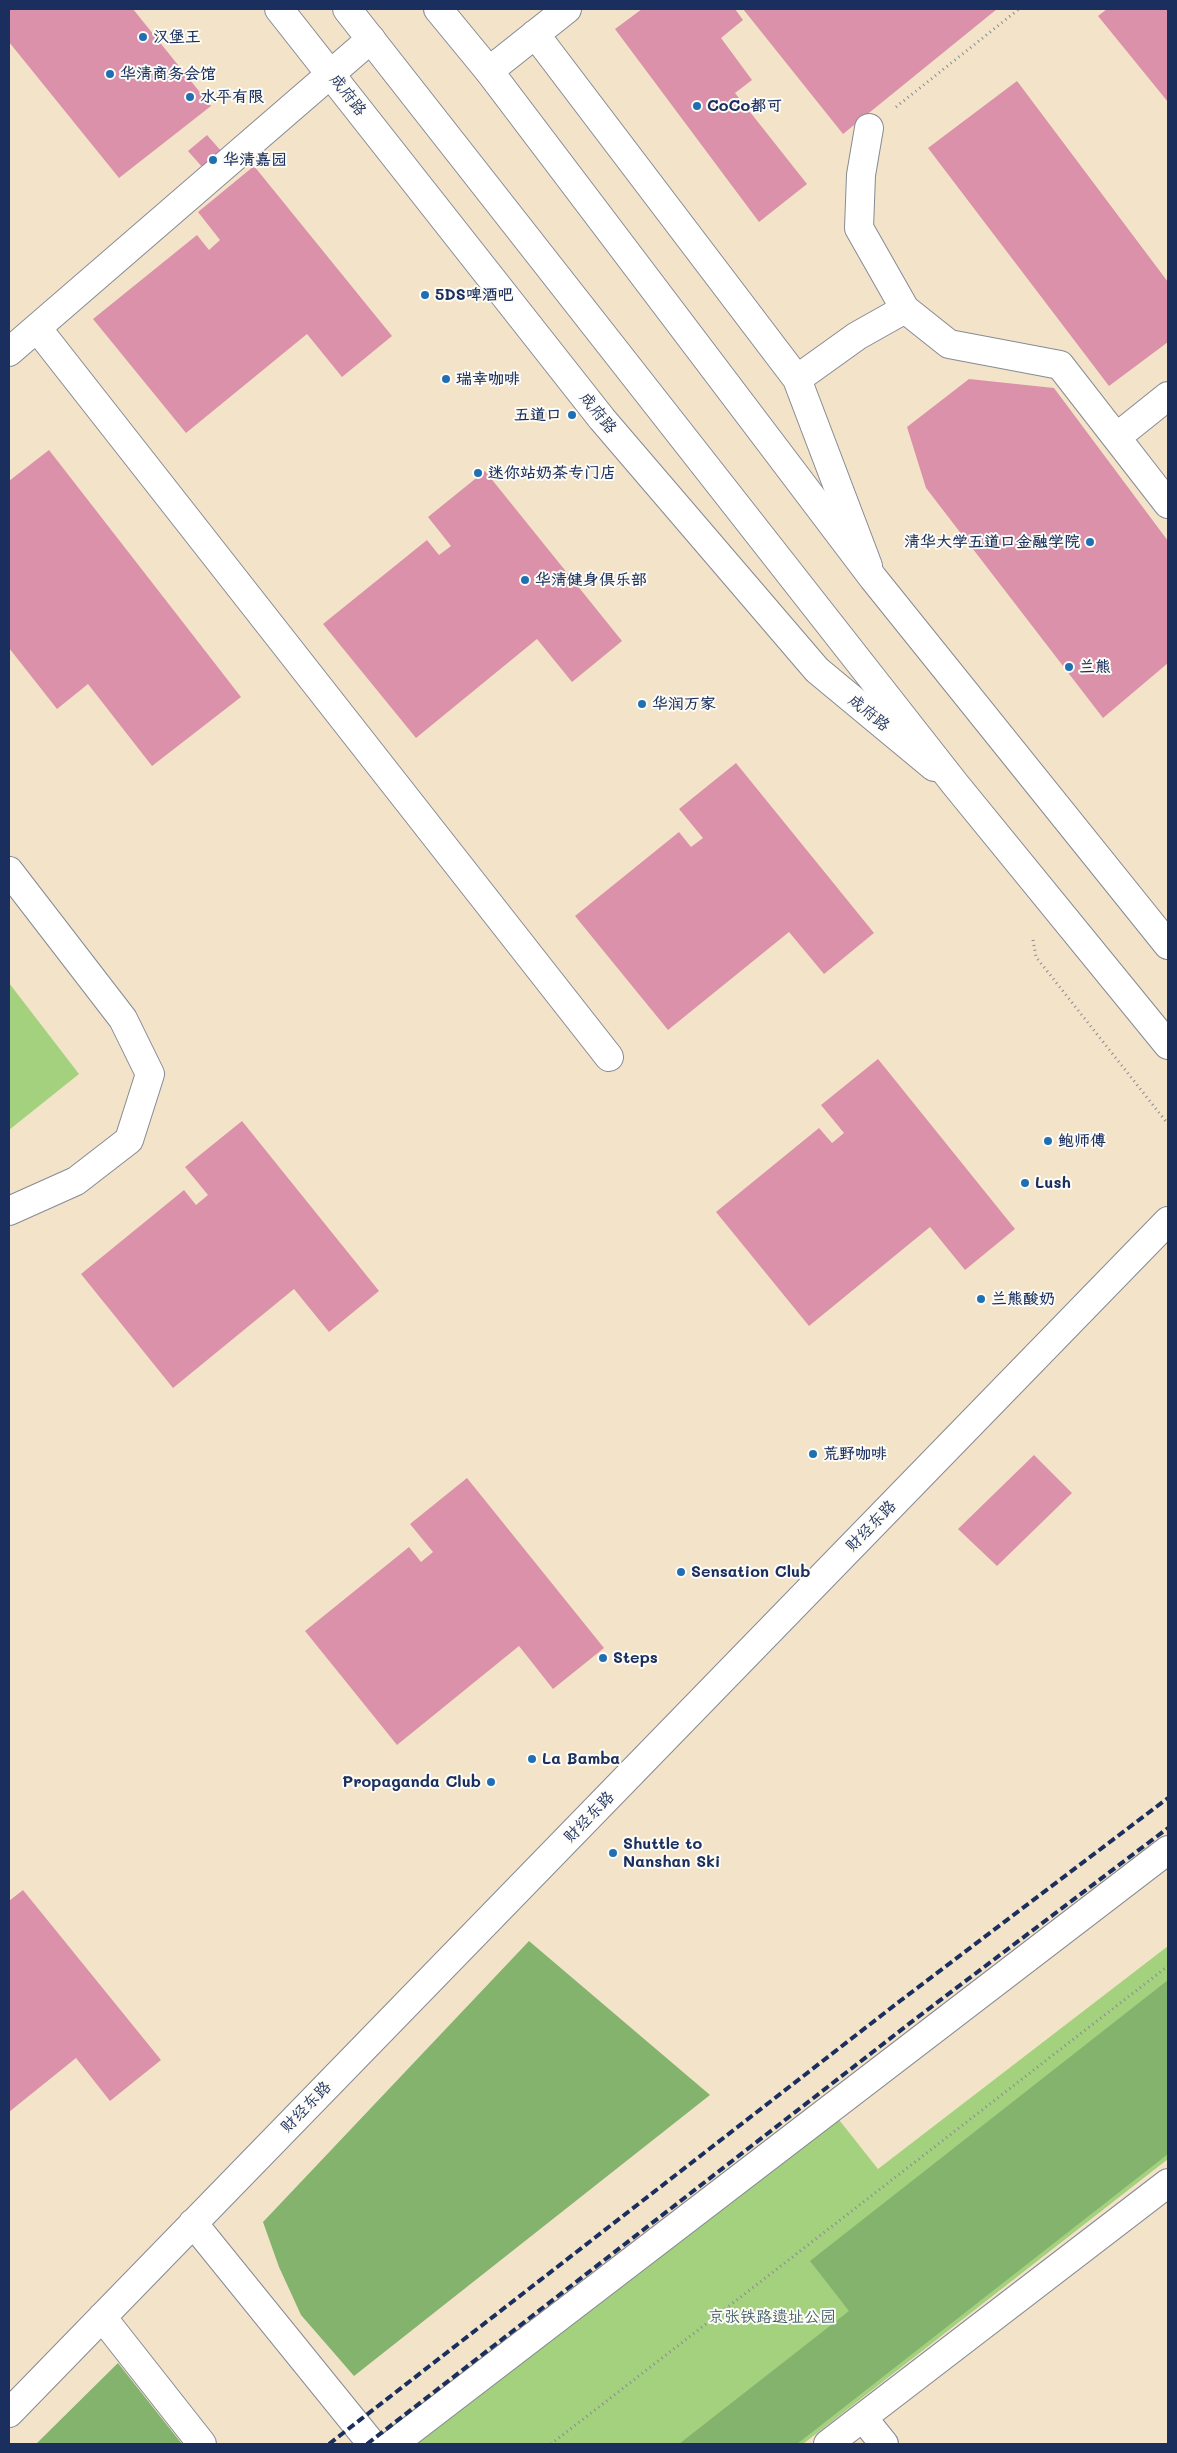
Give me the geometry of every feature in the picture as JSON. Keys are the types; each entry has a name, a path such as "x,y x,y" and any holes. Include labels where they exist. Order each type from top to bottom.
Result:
{"street":[{"name":"成府路","path":"279,9 602,419 817,670 955,784"},
{"name":"成府路","path":"347,9 955,784 1168,1045"},
{"path":"489,71 567,9"},
{"path":"447,12 489,71 873,578 1168,945"},
{"path":"535,34 796,379 873,578"},
{"path":"9,352 371,39"},
{"path":"869,128 861,175 859,228 905,309 949,344 1060,365 1118,436 1168,504"},
{"path":"796,379 857,336 905,309"},
{"path":"37,328 609,1056"},
{"path":"1118,436 1168,396"},
{"path":"9,870 123,1019 150,1074 129,1140 76,1180 9,1211"},
{"name":"财经东路","path":"9,2412 1168,1221"},
{"path":"393,2444 1168,1850"},
{"path":"828,2444 1168,2183"},
{"path":"193,2224 372,2444"},
{"path":"102,2317 202,2444"},
{"path":"863,2418 884,2444"}],"path":[{"path":"869,128 1019,9"},
{"path":"1033,939 1036,957 1168,1124"},
{"path":"551,2444 1168,1966"}],"green space":[{"path":"9,983 79,1074 9,1130"},
{"path":"529,1941 710,2095 354,2376 301,2315 279,2267 263,2222"},
{"name":"京张铁路遗址公园","path":"1168,1946 1168,2159 803,2444 413,2444 836,2116 878,2169"},
{"path":"1168,1980 1168,2154 797,2444 679,2444 849,2311 810,2261"},
{"path":"118,2363 182,2444 36,2444"}],"building":[{"name":"华清商务会馆","path":"9,9 133,9 211,106 119,178 9,42"},
{"path":"642,9 735,9 743,20 721,38 752,80 735,93 807,184 759,222 615,29"},
{"path":"743,9 997,9 843,134"},
{"path":"1107,9 1168,9 1168,102 1098,16"},
{"path":"1017,81 1168,282 1168,342 1109,386 928,148"},
{"name":"华清嘉园","path":"207,135 237,169 218,185 188,151"},
{"path":"254,166 392,336 342,377 307,334 186,433 93,319 197,235 209,250 220,240 198,212"},
{"path":"969,379 1054,388 1168,541 1168,663 1103,718 926,488 907,427"},
{"path":"49,450 241,697 152,766 88,684 57,709 9,648 9,481"},
{"path":"485,471 622,641 572,682 537,639 416,738 323,624 427,540 439,555 451,546 428,517"},
{"path":"736,763 874,933 824,974 789,932 668,1030 575,916 679,832 691,847 703,838 679,809"},
{"path":"878,1059 1015,1229 965,1270 930,1227 809,1326 716,1212 819,1128 832,1143 844,1133 821,1105"},
{"path":"242,1121 379,1291 329,1332 294,1289 173,1388 81,1274 184,1190 196,1205 208,1195 185,1167"},
{"path":"1034,1455 1072,1493 997,1566 958,1529"},
{"path":"467,1478 604,1648 553,1689 519,1646 397,1745 305,1631 409,1547 421,1562 433,1552 410,1524"},
{"path":"23,1890 161,2060 110,2101 76,2058 9,2112 9,1901"}],"railway":[{"path":"329,2444 900,2001 1168,1798"},
{"path":"367,2444 914,2020 1168,1828"}],"place":[{"name":"汉堡王","path":"143,37"},
{"name":"华清商务会馆","path":"110,74"},
{"name":"水平有限","path":"190,97"},
{"name":"CoCo都可","path":"697,106"},
{"name":"华清嘉园","path":"213,160"},
{"name":"5DS啤酒吧","path":"425,295"},
{"name":"瑞幸咖啡","path":"446,379"},
{"name":"五道口","path":"572,415"},
{"name":"迷你站奶茶专门店","path":"478,473"},
{"name":"清华大学五道口金融学院","path":"1090,542"},
{"name":"华清健身俱乐部","path":"525,580"},
{"name":"兰熊","path":"1069,667"},
{"name":"华润万家","path":"642,704"},
{"name":"鲍师傅","path":"1048,1141"},
{"name":"Lush","path":"1025,1183"},
{"name":"兰熊酸奶","path":"981,1299"},
{"name":"荒野咖啡","path":"813,1454"},
{"name":"Sensation Club","path":"681,1572"},
{"name":"Steps","path":"603,1658"},
{"name":"La Bamba","path":"532,1759"},
{"name":"Propaganda Club","path":"491,1782"},
{"name":"Shuttle to Nanshan Ski","path":"613,1853"}]}
